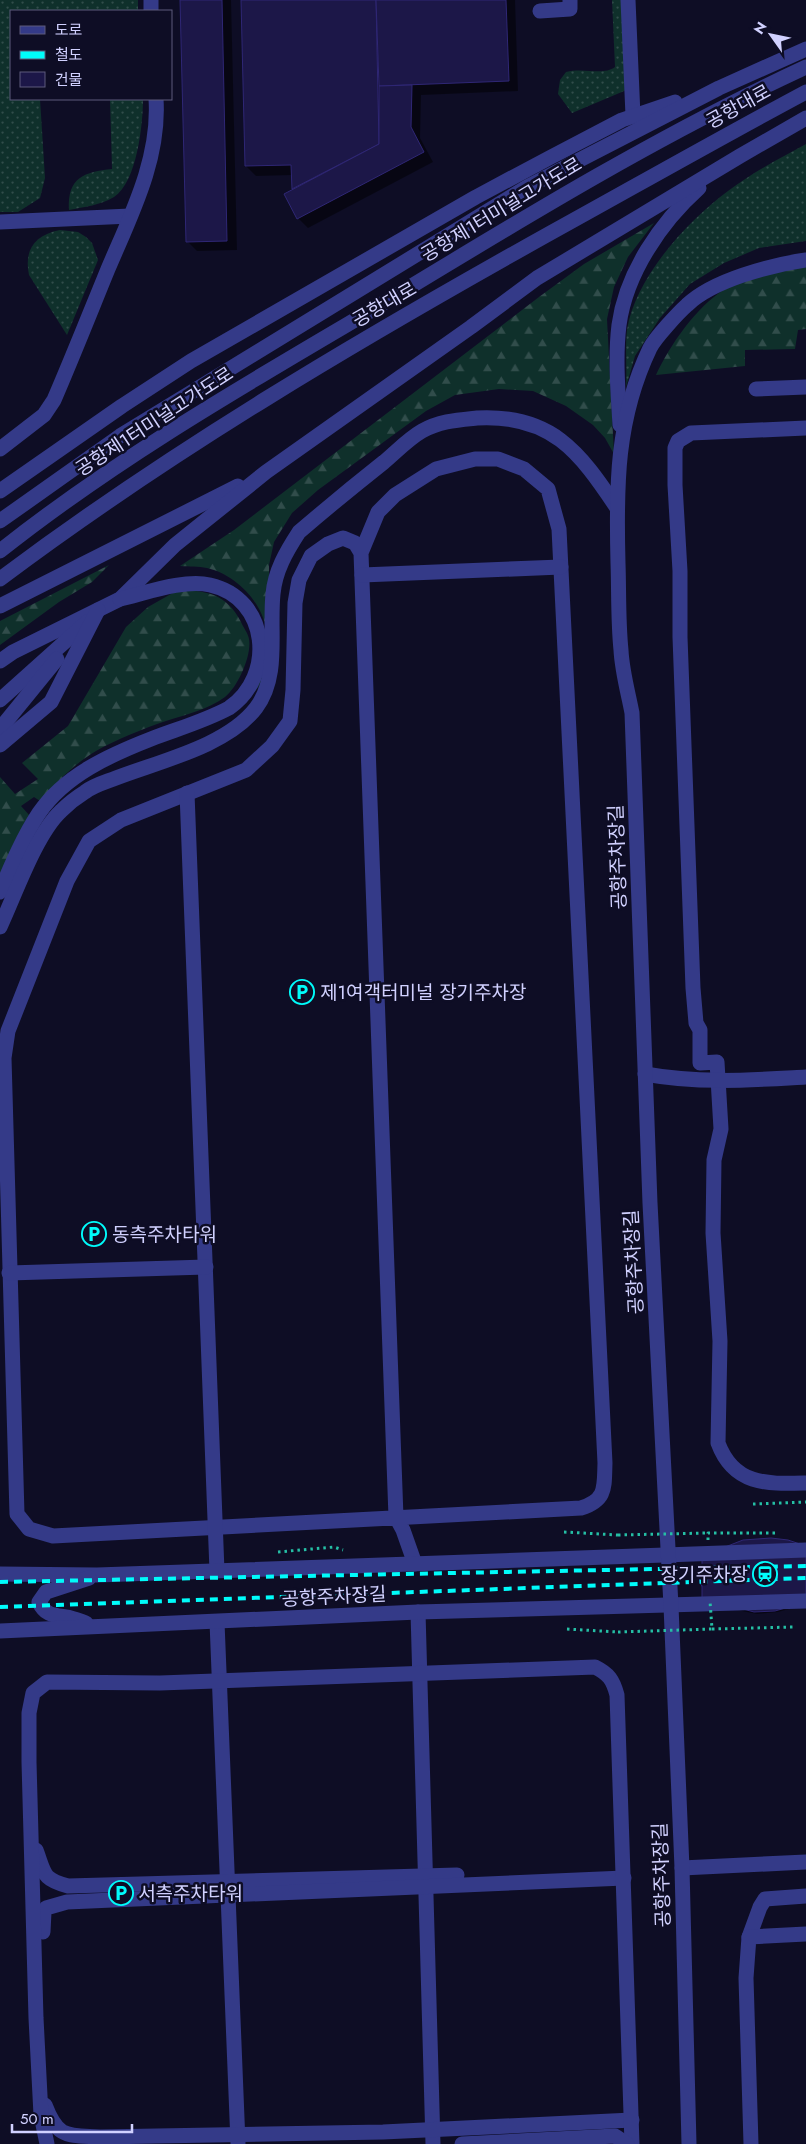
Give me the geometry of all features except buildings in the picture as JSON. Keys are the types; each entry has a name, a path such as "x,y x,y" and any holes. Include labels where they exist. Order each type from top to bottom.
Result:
{"street":[{"path":"540,11 570,9 570,0"},
{"path":"628,0 633,116"},
{"path":"0,520 120,436 391,268 527,187 727,84 806,49"},
{"name":"공항제1터미널고가도로","path":"0,551 26,530 149,445 617,164 713,112 806,67"},
{"name":"공항제1터미널고가도로","path":"0,491 190,361 476,198 604,129 633,116 727,84"},
{"name":"공항대로","path":"0,579 107,501 276,392 355,344 806,92"},
{"path":"0,449 44,415 54,400 130,216 153,154 157,116 156,100"},
{"path":"120,599 175,545 266,472 472,327 537,278 806,118"},
{"path":"621,440 619,324 630,287 646,252 674,213 713,175 740,156"},
{"path":"0,222 130,216"},
{"name":"공항주차장길","path":"689,2144 682,1868 669,1555 645,1074 632,713 620,652 617,508 621,440 634,389 651,346 688,304 714,287 744,275 775,264 806,260"},
{"path":"756,389 806,387"},
{"path":"0,927 42,836 60,812 86,790 219,738 236,729 256,708 267,690 271,670 273,595 276,576 285,553 299,532 421,432 448,420 500,417 524,420 550,433 567,445 593,472 617,508"},
{"path":"806,428 691,433 678,441 675,448 693,988 696,1022 700,1030 700,1063 717,1062 721,1129 714,1160 713,1233 720,1340 718,1443 730,1464 757,1482 770,1484 806,1483"},
{"path":"361,553 355,543 343,538 328,544 311,556 298,580 295,603 294,690 290,721 272,746 246,770 121,820 89,841 67,881 8,1031 4,1058 17,1514 29,1529 53,1536 396,1517 581,1508 594,1504 601,1497 605,1463 559,529 548,489 524,469 498,459 475,458 436,469 395,495 378,512 361,553 396,1517 403,1530 415,1564"},
{"path":"0,606 266,472"},
{"path":"362,575 561,567"},
{"path":"0,661 13,652 120,599 194,583 210,585 225,591 245,608 258,631 260,660 256,676 244,695 229,708 108,756 74,778 39,813 10,867 0,892"},
{"path":"0,729 98,610"},
{"path":"0,744 51,702 98,610"},
{"path":"0,700 80,630"},
{"path":"188,793 217,1571"},
{"path":"645,1074 674,1079 718,1082 806,1078"},
{"path":"9,1273 206,1268"},
{"name":"공항주차장길","path":"0,1574 97,1575 806,1550"},
{"path":"97,1575 46,1592 39,1602 43,1611 54,1616 67,1617 98,1626"},
{"name":"공항주차장길","path":"0,1631 418,1612 806,1601"},
{"path":"418,1612 433,2137"},
{"path":"217,1622 238,2139"},
{"path":"47,2144 41,2115 31,1836 29,1713 33,1694 47,1682 160,1683 220,1679 594,1667 605,1672 613,1680 618,1695 632,2144"},
{"path":"31,1836 45,1875 52,1882 68,1886 228,1888 623,1874"},
{"path":"682,1868 806,1862"},
{"path":"35,1962 42,1943 44,1912 46,1908 52,1905 67,1902 228,1888"},
{"path":"751,2144 746,1978 749,1937 760,1907 765,1900 806,1896"},
{"path":"749,1937 806,1934"},
{"path":"40,2089 54,2124 60,2132 69,2135 100,2137 238,2139 433,2137 632,2120"},
{"path":"462,2144 614,2136 627,2144"}],"path":[{"path":"753,1504 806,1502"},
{"path":"564,1532 618,1535 777,1533"},
{"path":"710,1600 712,1629"},
{"path":"568,1628 618,1632 795,1627"}],"green space":[{"path":"0,0 138,0 138,10 10,10 10,100 40,100 45,178 40,198 18,212 0,212"},
{"path":"612,0 633,0 636,86 572,113 558,94 560,80 566,72 580,70 605,71 615,67"},
{"path":"110,100 143,100 142,123 137,152 128,179 122,190 109,200 69,210 71,190 80,178 94,172 112,169"},
{"path":"806,144 806,241 759,248 724,263 690,284 660,318 635,356 626,387 626,337 632,310 640,291 665,252 680,234 712,203 756,172"},
{"path":"654,223 628,257 614,287 607,319 614,454 605,438 593,425 566,406 533,391 499,389 455,395 426,411 318,490 292,513 274,542 269,565 266,633 259,608 245,590 217,571 201,567 180,566 234,530 584,264"},
{"path":"60,230 78,232 86,237 92,243 98,260 67,335 29,275 28,266 30,251 37,240 51,232"},
{"path":"806,266 806,329 798,330 795,349 745,350 745,366 656,375 676,339 694,316 725,289 744,280 764,274"},
{"path":"109,565 92,582 59,602 0,645 0,621"},
{"path":"178,590 198,591 222,599 235,612 241,622 248,637 249,646 246,662 235,686 225,697 211,705 140,731 96,751 59,780 40,801 34,797 21,806 30,816 0,879 0,777 15,794 38,779 22,763 68,726 126,627 148,607"},
{"path":"266,634 262,683 250,697"}],"railway":[{"path":"0,1582 806,1566"},
{"path":"0,1607 806,1578"}],"place":[{"name":"제1여객터미널 장기주차장","path":"302,992"},
{"name":"동측주차타워","path":"94,1234"},
{"name":"장기주차장","path":"765,1574"},
{"name":"서측주차타워","path":"121,1893"}]}
